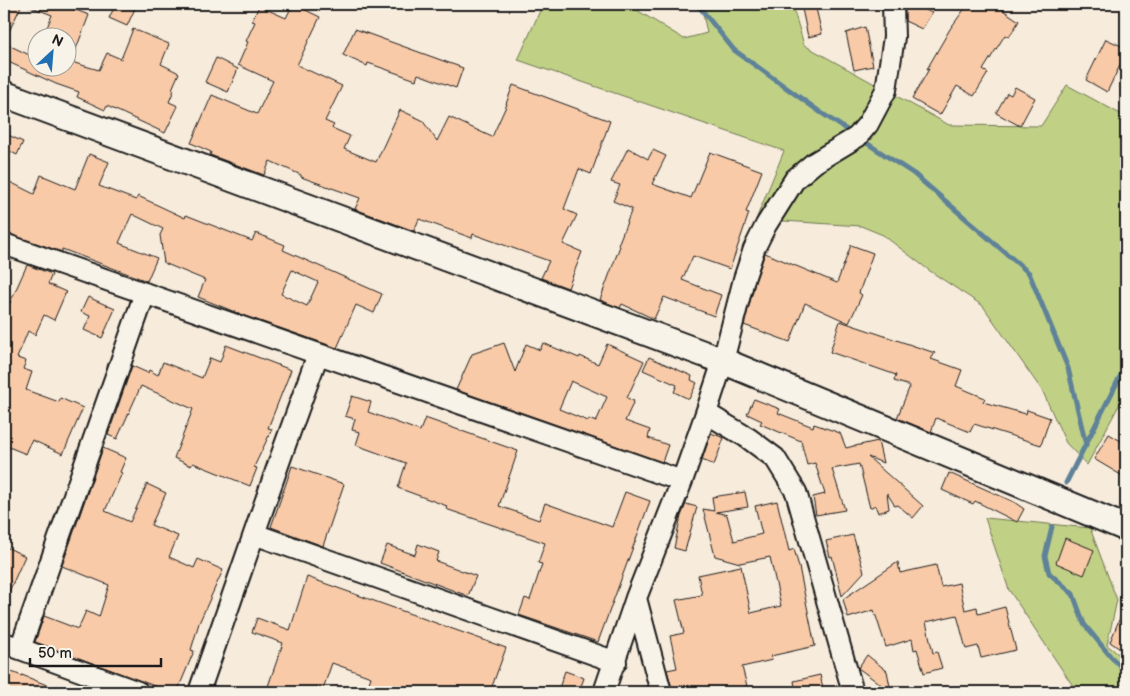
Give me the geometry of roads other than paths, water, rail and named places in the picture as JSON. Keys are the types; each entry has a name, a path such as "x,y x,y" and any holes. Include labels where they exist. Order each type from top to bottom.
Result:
{"street":[{"path":"604,692 616,662 636,598 682,481 706,413 723,361 744,279 754,250 766,225 795,179 814,163 857,137 868,124 886,90 894,37 893,4"},
{"path":"4,94 723,361 1126,528"},
{"path":"4,244 682,481"},
{"path":"138,692 12,646 145,293"},
{"path":"200,692 318,354"},
{"path":"706,413 748,438 775,458 796,492 853,692"},
{"path":"254,534 616,662"},
{"path":"636,598 661,692"}],"waterway":[{"path":"697,4 734,50 853,134"},
{"path":"862,140 914,174 1029,273 1068,368 1086,445"},
{"path":"1066,483 1126,365"},
{"path":"1052,527 1045,556 1049,573 1073,594 1084,624 1111,657 1126,671"}]}
